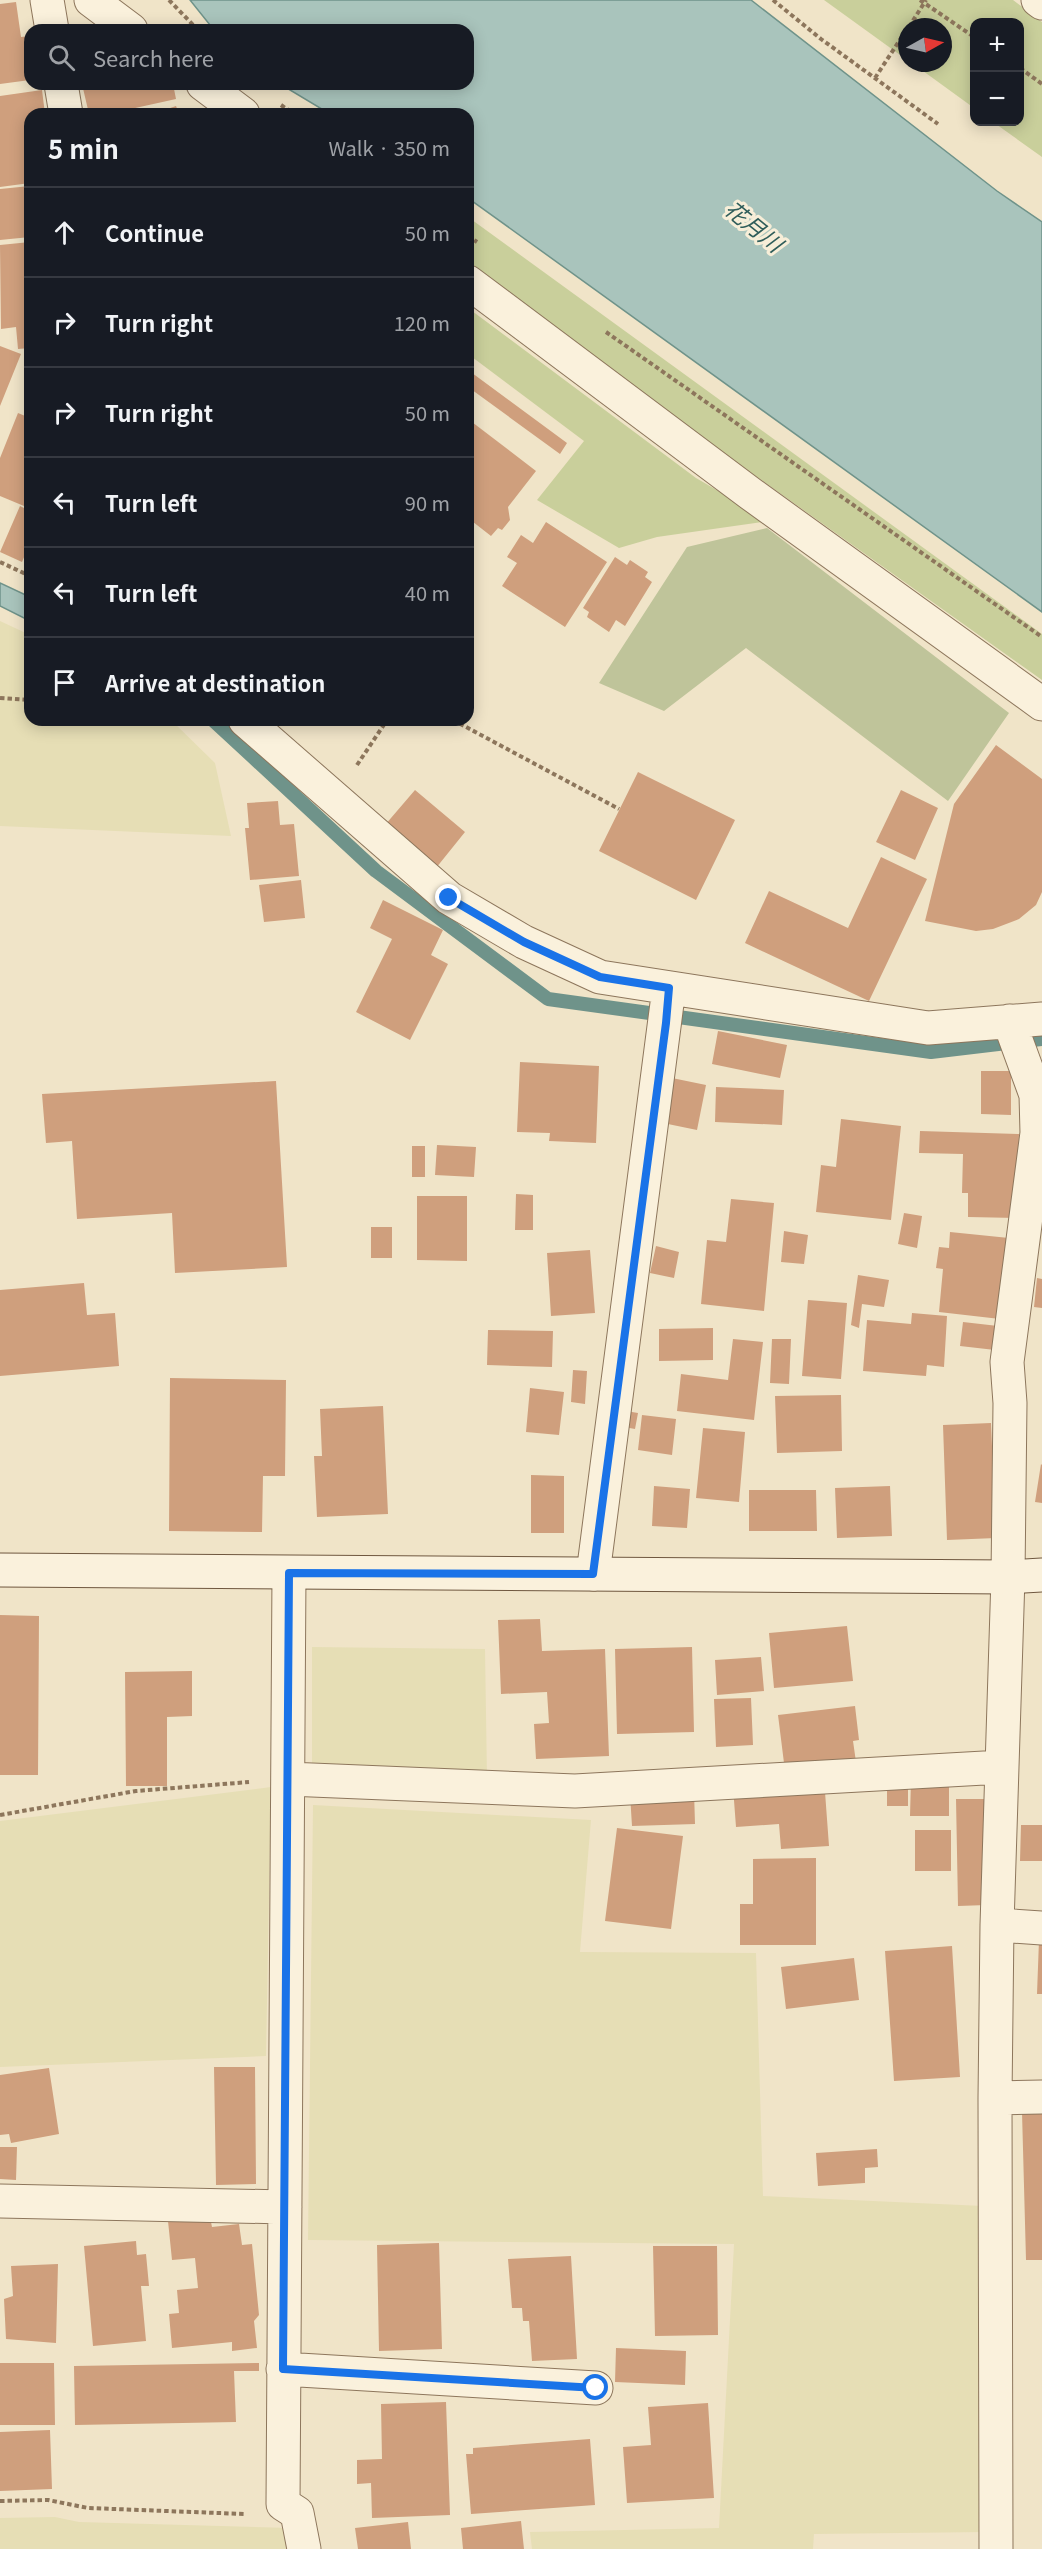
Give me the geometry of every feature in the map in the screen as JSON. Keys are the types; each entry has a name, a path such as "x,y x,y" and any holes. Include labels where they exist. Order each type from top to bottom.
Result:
{"street":[{"path":"47,0 51,24"},
{"path":"91,0 123,24"},
{"path":"1038,0 1042,3"},
{"path":"62,90 65,108"},
{"path":"211,90 235,108"},
{"path":"474,286 751,494 1042,704"},
{"path":"252,726 449,898 524,942 600,977 667,1004 928,1028 1042,1019"},
{"path":"593,1574 667,1004"},
{"path":"996,2549 995,2098 997,1925 1008,1577 1010,1403 1007,1362 1037,1133 1036,1095 1009,1021"},
{"path":"0,1570 1008,1577 1042,1575"},
{"path":"289,1573 283,2504 297,2513 304,2549"},
{"path":"288,1779 575,1791 1002,1767"},
{"path":"997,1925 1042,1928"},
{"path":"995,2098 1042,2097"},
{"path":"0,2201 285,2206"},
{"path":"283,2369 596,2388"}],"path":[{"path":"169,0 192,24"},
{"path":"773,0 821,39 938,124"},
{"path":"914,18 924,1 970,33"},
{"path":"875,78 898,43"},
{"path":"1024,71 1042,84"},
{"path":"474,240 478,242"},
{"path":"604,331 1042,637"},
{"path":"0,562 24,573"},
{"path":"0,698 24,700"},
{"path":"335,799 383,726"},
{"path":"464,726 619,809"},
{"path":"0,1815 136,1791 288,1779"},
{"path":"0,2500 48,2500 88,2508 262,2514 283,2504"}],"shaded area":[{"path":"0,621 24,632 24,726 177,726 215,763 231,836 0,826"},
{"path":"312,1647 485,1649 487,1778 312,1768"},
{"path":"271,1787 266,2056 0,2067 0,1821"},
{"path":"313,1805 591,1820 580,1952 756,1953 763,2196 983,2206 986,2532 814,2534 813,2549 532,2549 530,2532 719,2528 734,2244 308,2240"},
{"path":"55,2517 79,2522 290,2528 292,2549 0,2549 0,2518"}],"green space":[{"path":"824,0 1013,0 1042,22 1042,157 999,126 1024,126 1024,18 970,18 970,105 924,72 952,72 952,18 898,18 898,53"},
{"path":"474,221 1042,634 1042,680 474,275"},
{"path":"474,312 696,478 770,521 657,537 619,548 537,500 584,441 474,358"},
{"path":"767,528 1009,713 948,801 746,648 664,711 599,683 687,547"}],"water":[{"name":"花月川","path":"190,0 751,0 997,191 1042,222 1042,612 474,202 474,108 320,108 290,90 474,90 474,24 209,24"},
{"path":"0,583 24,594 24,618 0,606"}],"building":[{"path":"16,2 21,37 24,37 24,81 0,84 0,4"},
{"path":"42,90 44,108 24,108 24,184 0,187 0,96"},
{"path":"83,90 174,90 176,99 135,108 88,108"},
{"path":"24,187 24,238 0,240 0,189"},
{"path":"24,243 24,348 18,349 16,327 1,329 0,245"},
{"path":"0,346 21,354 0,406"},
{"path":"474,374 567,443 560,454 474,391"},
{"path":"18,413 24,416 24,506 0,496 0,458"},
{"path":"474,424 536,471 508,507 510,520 502,530 498,528 491,536 474,523"},
{"path":"20,506 24,508 24,557 22,562 0,552"},
{"path":"546,522 607,562 565,627 502,586 517,563 507,557 521,535 533,543"},
{"path":"615,557 627,565 630,560 648,572 645,577 652,582 625,626 616,620 609,632 587,617 589,612 583,608"},
{"path":"996,745 1042,779 1042,892 1036,905 1019,919 993,929 976,931 925,921 954,804"},
{"path":"638,772 735,820 696,900 599,851"},
{"path":"415,790 465,832 436,868 385,825"},
{"path":"901,790 938,808 915,860 876,842"},
{"path":"278,801 280,825 294,824 299,876 250,880 245,828 249,828 247,803"},
{"path":"881,857 927,879 869,1001 745,943 769,891 848,928"},
{"path":"301,880 305,918 264,922 259,885"},
{"path":"383,900 443,930 431,955 448,964 410,1040 356,1012 392,939 370,928"},
{"path":"718,1031 787,1045 780,1078 712,1064"},
{"path":"520,1062 599,1066 596,1143 549,1141 550,1133 517,1132"},
{"path":"981,1071 1011,1071 1011,1115 981,1114"},
{"path":"672,1078 706,1085 697,1130 663,1123"},
{"path":"276,1081 287,1267 175,1273 172,1213 77,1219 72,1141 46,1143 42,1094"},
{"path":"716,1087 784,1090 782,1125 715,1122"},
{"path":"841,1119 901,1126 891,1220 816,1212 821,1165 836,1167"},
{"path":"920,1131 1019,1134 1017,1218 968,1217 968,1193 962,1193 963,1154 919,1153"},
{"path":"437,1145 476,1147 474,1177 435,1175"},
{"path":"412,1146 425,1146 425,1177 412,1177"},
{"path":"516,1194 533,1195 533,1230 515,1230"},
{"path":"417,1196 467,1196 467,1261 417,1260"},
{"path":"731,1199 774,1203 764,1311 701,1304 707,1240 726,1242"},
{"path":"904,1213 922,1216 917,1248 898,1244"},
{"path":"371,1227 392,1227 392,1258 371,1258"},
{"path":"784,1231 808,1235 804,1264 781,1262"},
{"path":"950,1232 1009,1238 1000,1319 939,1312 943,1269 936,1268 939,1247 949,1248"},
{"path":"656,1246 679,1252 674,1278 650,1273"},
{"path":"590,1250 595,1313 551,1316 547,1253"},
{"path":"858,1275 889,1280 884,1307 862,1304 859,1328 851,1325"},
{"path":"1037,1278 1042,1279 1042,1308 1034,1307"},
{"path":"84,1283 87,1315 115,1313 119,1366 0,1376 0,1290"},
{"path":"808,1300 847,1303 841,1379 802,1376"},
{"path":"912,1313 947,1316 944,1367 927,1365 926,1376 863,1371 867,1320 911,1324"},
{"path":"963,1322 998,1326 995,1350 960,1346"},
{"path":"713,1328 713,1360 659,1361 659,1329"},
{"path":"488,1330 553,1331 552,1367 487,1365"},
{"path":"733,1339 763,1342 754,1420 677,1411 681,1374 728,1380"},
{"path":"772,1339 791,1339 789,1384 770,1383"},
{"path":"573,1370 587,1371 585,1404 571,1402"},
{"path":"170,1378 286,1380 285,1476 263,1476 262,1532 169,1531"},
{"path":"530,1388 564,1392 559,1435 526,1432"},
{"path":"841,1395 842,1451 777,1453 775,1396"},
{"path":"383,1406 388,1514 317,1517 314,1456 322,1456 320,1409"},
{"path":"626,1411 638,1413 635,1429 624,1427"},
{"path":"642,1415 676,1419 672,1455 638,1450"},
{"path":"991,1423 996,1538 947,1540 943,1425"},
{"path":"703,1428 745,1432 739,1502 696,1498"},
{"path":"1042,1465 1042,1503 1035,1502"},
{"path":"531,1475 564,1476 564,1533 531,1533"},
{"path":"654,1486 690,1489 687,1528 652,1526"},
{"path":"890,1486 892,1536 837,1538 835,1488"},
{"path":"749,1490 816,1490 817,1531 749,1531"},
{"path":"0,1615 39,1616 38,1775 0,1775"},
{"path":"540,1619 542,1651 605,1649 609,1756 536,1759 534,1724 549,1723 547,1692 501,1694 498,1620"},
{"path":"847,1626 853,1681 774,1688 769,1633"},
{"path":"692,1647 694,1732 617,1734 615,1649"},
{"path":"761,1657 764,1691 717,1695 715,1660"},
{"path":"192,1671 192,1716 167,1717 167,1786 126,1786 125,1672"},
{"path":"751,1698 753,1745 716,1747 714,1699"},
{"path":"855,1706 859,1740 853,1741 856,1762 785,1771 778,1715"},
{"path":"911,1780 949,1780 949,1816 910,1816"},
{"path":"887,1786 908,1786 908,1806 887,1806"},
{"path":"733,1787 825,1792 829,1846 781,1849 779,1824 736,1827"},
{"path":"694,1791 695,1824 632,1826 630,1794"},
{"path":"956,1799 985,1799 987,1905 958,1906"},
{"path":"1021,1825 1042,1825 1042,1861 1020,1861"},
{"path":"617,1828 683,1836 671,1929 605,1921"},
{"path":"915,1830 951,1830 951,1871 915,1871"},
{"path":"816,1858 816,1945 740,1945 740,1904 753,1904 753,1859"},
{"path":"1039,1940 1042,1940 1042,1994 1037,1994"},
{"path":"952,1946 960,2077 894,2081 885,1951"},
{"path":"854,1958 859,2000 786,2009 781,1967"},
{"path":"214,2067 255,2067 256,2184 216,2185"},
{"path":"49,2068 59,2134 11,2143 9,2134 0,2135 0,2075"},
{"path":"1022,2112 1042,2112 1042,2260 1026,2260"},
{"path":"0,2147 17,2147 16,2180 0,2179"},
{"path":"877,2149 878,2167 865,2168 865,2183 818,2186 816,2153"},
{"path":"210,2217 212,2227 239,2224 242,2245 252,2244 259,2315 254,2321 257,2348 232,2351 232,2342 172,2348 169,2314 179,2313 177,2290 198,2288 195,2258 172,2260 168,2221"},
{"path":"136,2241 137,2255 146,2254 149,2286 141,2286 146,2341 93,2346 84,2246"},
{"path":"439,2243 442,2349 379,2351 377,2245"},
{"path":"653,2246 717,2246 718,2335 655,2336"},
{"path":"571,2256 577,2359 532,2361 529,2321 523,2321 522,2308 512,2308 508,2259"},
{"path":"58,2264 56,2343 6,2339 4,2299 13,2296 11,2266"},
{"path":"616,2348 686,2351 685,2385 615,2382"},
{"path":"0,2363 54,2363 55,2425 0,2425"},
{"path":"259,2363 259,2371 234,2371 236,2422 75,2425 74,2366"},
{"path":"446,2402 450,2515 372,2518 371,2483 357,2484 357,2460 382,2459 381,2404"},
{"path":"708,2403 714,2498 627,2503 623,2447 651,2445 648,2407"},
{"path":"50,2430 52,2489 0,2491 0,2432"},
{"path":"590,2439 595,2505 471,2514 466,2454 473,2454 473,2448"},
{"path":"521,2521 524,2549 463,2549 461,2528"},
{"path":"408,2522 411,2549 358,2549 355,2528"}],"waterway":[{"path":"219,726 376,871 548,999 931,1052 1042,1039"}],"route":[{"path":"449,898 524,942 600,977 669,988 666,1023 593,1574 289,1573 283,2369 596,2388"}]}
